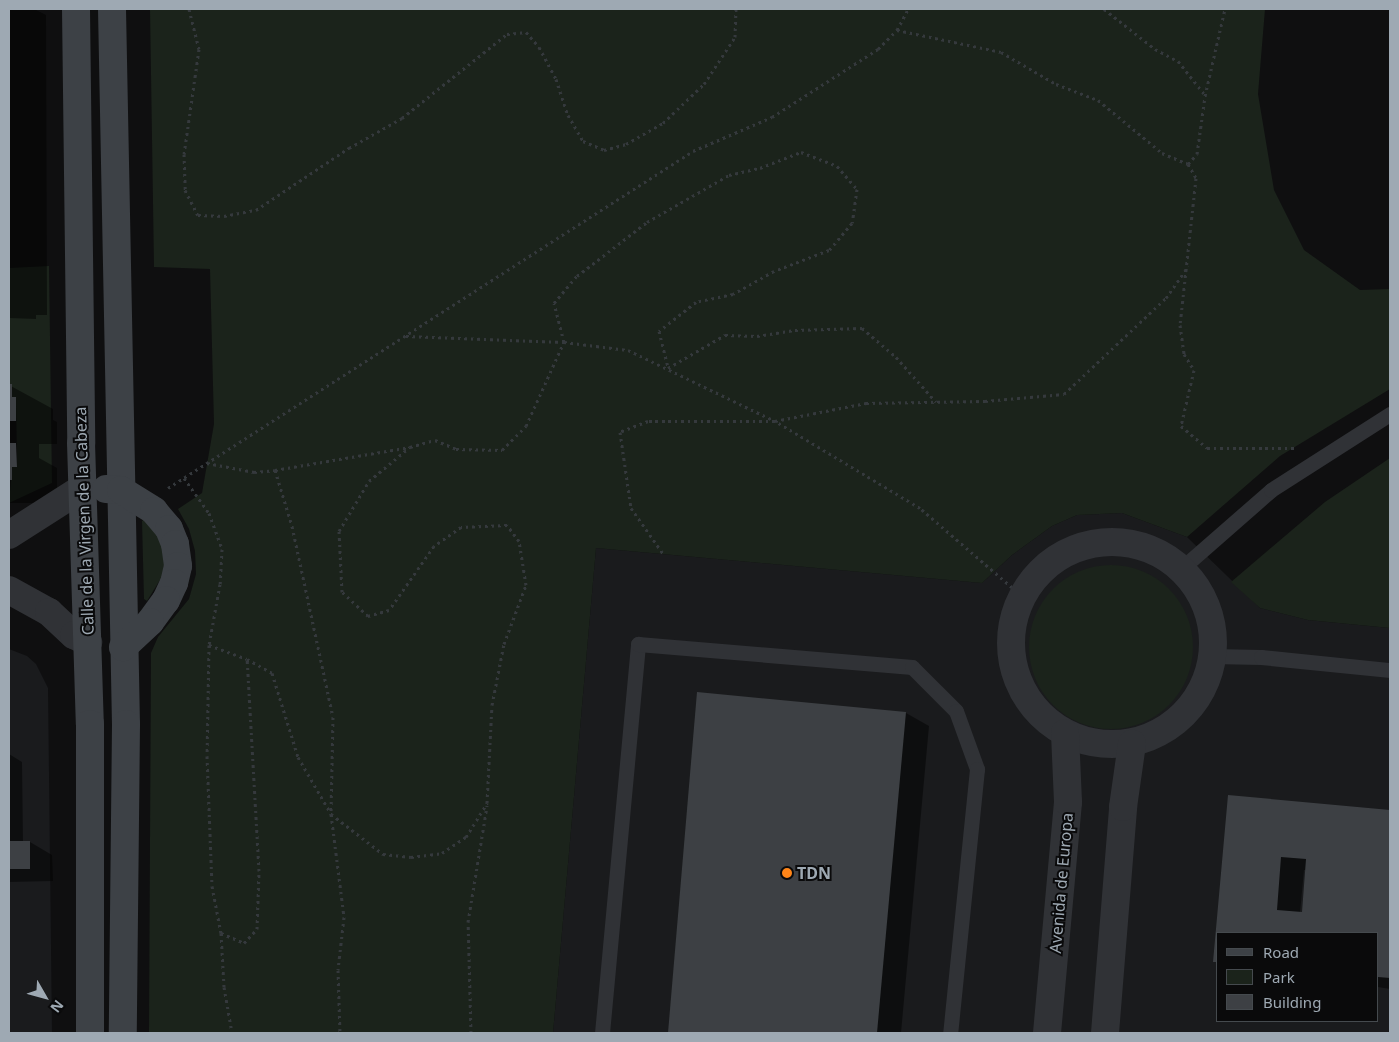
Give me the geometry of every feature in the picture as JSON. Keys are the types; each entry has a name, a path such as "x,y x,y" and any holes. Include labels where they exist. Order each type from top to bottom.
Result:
{"main road":[{"name":"Calle de la Virgen de la Cabeza","path":"76,9 88,642 90,1033"},
{"path":"112,9 126,724 123,1033"},
{"path":"84,487 121,490 154,512 169,529 175,544 178,566 174,583 166,600 150,622 123,647"}],"street":[{"path":"9,535 84,487"},
{"path":"1112,541 1149,548 1182,568 1201,594 1212,624 1212,656 1204,685 1187,710 1164,730 1132,744 1100,744 1065,733 1034,709 1015,676 1010,638 1022,596 1042,569 1074,548 1112,541"},
{"path":"9,590 26,596 88,642"},
{"name":"Avenida de Europa","path":"1047,1033 1068,802 1065,733"},
{"path":"1105,1033 1123,807 1132,744"}],"lane":[{"path":"1182,568 1271,490 1390,414"},
{"path":"602,1033 638,644 912,667 956,711 977,768 950,1033"},
{"path":"1212,656 1261,657 1390,670"}],"path":[{"path":"189,9 199,49 184,154 185,190 198,214 224,216 256,210 349,148 402,118 507,34 526,32 539,47 583,141 604,150 626,144 663,123 704,84 735,37 736,9"},
{"path":"164,490 693,151 772,117 878,50 897,30 908,9"},
{"path":"1104,9 1155,49 1178,61 1206,96"},
{"path":"1188,164 1197,154 1206,96 1225,9"},
{"path":"897,30 1001,52 1056,84 1098,100 1162,153 1188,164 1196,178 1188,266 1180,326 1184,354 1194,370 1181,426 1207,448 1286,446 1326,454"},
{"path":"208,462 254,472 275,470 410,447 435,440 456,449 502,450 526,426 564,342 554,303 577,276 648,222 729,175 760,168 801,152 837,166 857,189 852,223 829,250 774,271 733,294 696,302 659,331 668,368"},
{"path":"664,555 632,508 620,432 648,421 775,421 866,403 936,402 1064,394 1166,298 1188,266"},
{"path":"668,368 725,335 757,336 794,330 862,328 896,357 936,402"},
{"path":"406,336 564,342 628,350 775,421 920,508 1022,596"},
{"path":"410,447 369,481 340,531 342,592 368,616 389,610 434,546 461,527 507,525 519,541 526,585 504,644 492,705 487,803 468,922 471,1033"},
{"path":"275,470 292,526 333,717 331,814 344,917 338,970 340,1033"},
{"path":"184,478 209,513 222,549 220,584 209,646 206,696 212,886 221,933 224,987 232,1033"},
{"path":"209,646 248,659 272,673 298,757 331,814 383,854 411,857 442,853 466,837 487,803"},
{"path":"221,933 244,943 257,929 258,871 248,659"}],"shaded area":[{"path":"1122,513 1187,537 1260,608 1308,620 1390,628 1390,1033 553,1033 596,548 982,583 1012,555 1052,526 1077,515"},
{"path":"9,649 27,656 36,664 48,688 52,1033 9,1033"}],"green space":[{"path":"150,9 1265,9 1258,94 1274,190 1304,250 1360,290 1390,289 1390,389 1280,456 1187,537 1122,513 1077,515 1052,526 1012,555 982,583 596,548 553,1033 149,1033 151,653 158,637 189,599 196,574 195,551 189,529 178,509 202,493 214,424 210,269 154,267"},
{"path":"49,266 52,483 9,503 12,467 17,467 16,398 12,397 12,384 9,384 9,268"},
{"path":"1390,458 1390,628 1308,620 1260,608 1231,582 1325,502"},
{"path":"145,519 159,537 165,556 163,575 147,601 144,599 142,521"},
{"path":"1111,565 1142,571 1169,589 1187,616 1193,647 1187,678 1169,705 1142,723 1111,729 1080,723 1053,705 1035,678 1029,647 1035,616 1053,589 1080,571"}],"building":[{"path":"9,384 12,384 12,397 16,397 16,421 9,421"},
{"path":"9,443 16,443 17,467 12,467 12,480 9,480"},
{"name":"TDN","path":"697,692 906,712 877,1033 668,1033"},
{"path":"1228,795 1390,810 1390,978 1379,977 1379,932 1216,932 1216,962 1213,962","holes":["1281,857 1306,859 1302,912 1277,910"]},
{"path":"9,841 30,841 30,869 9,869"}],"place":[{"name":"TDN","path":"787,873"}]}
